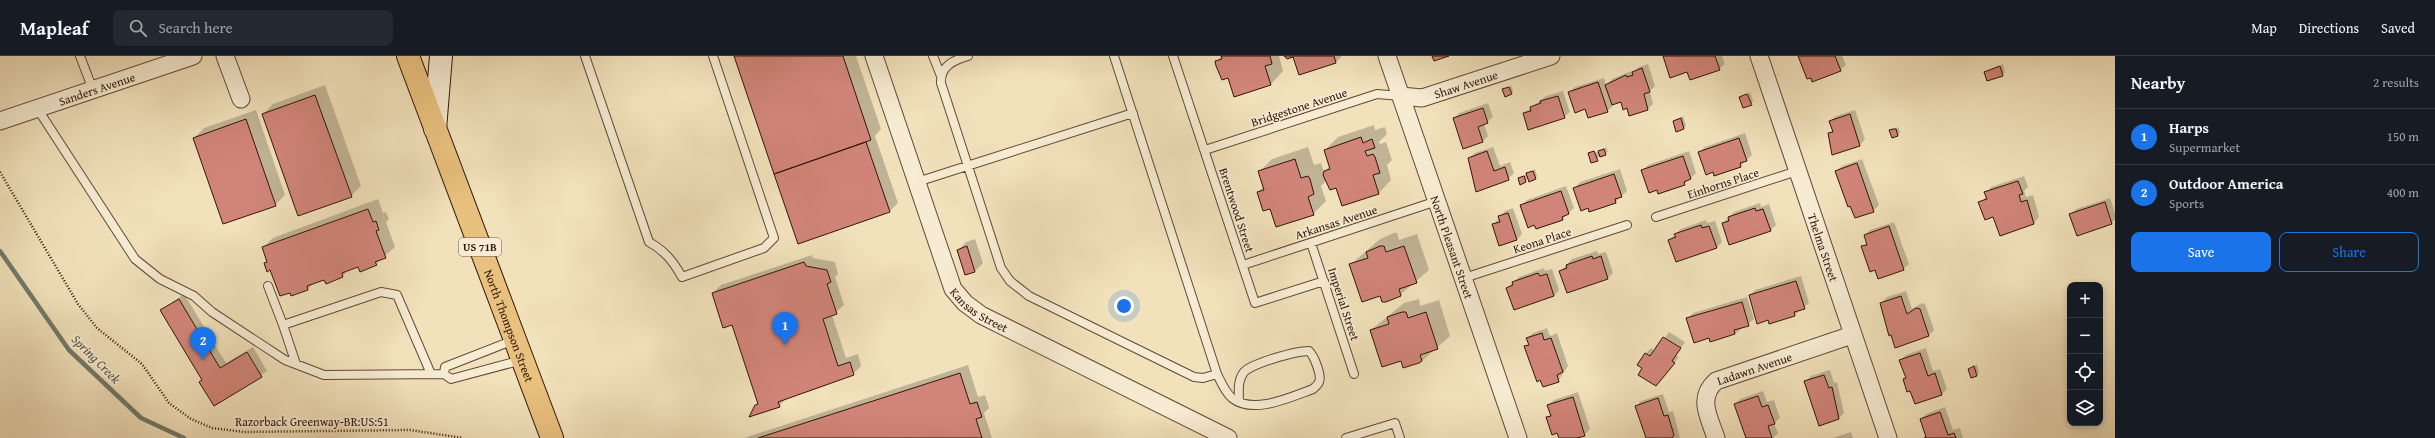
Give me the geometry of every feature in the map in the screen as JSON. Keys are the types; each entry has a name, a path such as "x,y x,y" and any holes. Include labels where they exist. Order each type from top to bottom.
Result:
{"main road":[{"name":"North Thompson Street","path":"408,56 552,438"}],"street":[{"name":"Sanders Avenue","path":"0,121 192,56"},
{"path":"225,56 241,99"},
{"path":"435,129 441,56"},
{"name":"Kansas Street","path":"874,56 953,289 965,303 981,315 1228,438"},
{"name":"North Pleasant Street","path":"1387,56 1518,438"},
{"name":"Shaw Avenue","path":"1401,96 1422,98 1551,56"},
{"name":"Thelma Street","path":"1759,56 1888,438"},
{"name":"Ladawn Avenue","path":"1716,438 1704,399 1708,388 1716,381 1852,335"}],"lane":[{"path":"80,56 93,90"},
{"path":"585,56 649,242 664,251 674,263 682,277 764,248 774,238 713,56"},
{"path":"934,56 967,166 1002,268 1010,281 1020,290 1194,377 1203,378 1217,374"},
{"path":"941,76 945,68 950,63 968,56"},
{"path":"1114,56 1217,374 1228,394 1239,402 1255,405 1312,389 1320,379 1312,354 1304,351 1285,355 1250,368 1244,372 1238,385 1239,402"},
{"name":"Brentwood Street","path":"1173,56 1255,303 1324,281"},
{"name":"Bridgestone Avenue","path":"1204,150 1376,94 1401,96"},
{"path":"37,108 135,259 160,279 194,296 212,312 286,360 324,375 444,374 451,379 519,350"},
{"path":"917,182 1133,113"},
{"name":"Einhorns Place","path":"1656,217 1797,171"},
{"name":"Arkansas Avenue","path":"1243,265 1437,201"},
{"name":"Keona Place","path":"1464,278 1627,225"},
{"name":"Imperial Street","path":"1311,243 1354,374"},
{"path":"268,286 296,364"},
{"path":"283,325 381,292 397,295 431,374"},
{"path":"444,374 445,367 519,350"},
{"path":"1346,438 1395,423 1400,438"}],"path":[{"name":"Razorback Greenway-BR:US:51","path":"0,172 78,304 97,328 142,364 169,403 190,420 212,428 244,432 402,430 463,438"}],"building":[{"path":"734,56 843,56 871,140 774,174"},
{"path":"1221,56 1270,56 1272,64 1265,66 1271,85 1234,97 1228,78 1222,80 1216,66 1215,61 1222,59"},
{"path":"1284,56 1334,56 1336,63 1299,75 1293,57 1287,59"},
{"path":"1432,56 1449,56 1434,61"},
{"path":"1663,56 1715,56 1720,70 1690,80 1687,72 1670,78"},
{"path":"1798,56 1835,56 1841,71 1812,82 1811,78 1807,79"},
{"path":"2000,66 2003,76 1987,81 1984,72"},
{"path":"1642,68 1650,92 1644,94 1648,110 1629,116 1627,108 1623,110 1621,102 1612,105 1605,85 1626,75 1627,77 1633,75 1632,72"},
{"path":"1598,82 1608,112 1588,118 1585,109 1575,113 1568,92"},
{"path":"1509,87 1512,94 1505,97 1502,89"},
{"path":"1747,94 1752,105 1743,108 1739,97"},
{"path":"315,95 352,197 298,216 262,114"},
{"path":"1558,96 1565,118 1528,130 1523,113 1531,111 1530,107 1541,103 1540,101"},
{"path":"1483,108 1488,123 1478,127 1483,142 1463,149 1453,118"},
{"path":"1850,114 1860,146 1832,155 1828,133 1833,132 1829,121"},
{"path":"1681,118 1684,129 1676,132 1673,121"},
{"path":"246,119 276,206 223,224 193,138"},
{"path":"1896,129 1898,136 1892,138 1889,130"},
{"path":"1361,137 1363,143 1372,139 1375,148 1365,151 1367,156 1373,154 1375,157 1380,173 1373,175 1379,194 1342,206 1336,188 1330,190 1323,175 1324,171 1330,169 1324,150"},
{"path":"1739,138 1747,161 1740,163 1741,167 1714,176 1713,172 1706,175 1698,152"},
{"path":"866,142 890,212 798,244 774,174"},
{"path":"1604,149 1606,155 1600,157 1598,151"},
{"path":"1487,151 1494,171 1505,167 1509,180 1476,192 1468,158"},
{"path":"1594,151 1598,161 1591,163 1588,153"},
{"path":"1683,156 1691,179 1684,182 1685,185 1658,194 1657,190 1649,193 1641,170"},
{"path":"1295,159 1301,178 1308,176 1310,179 1314,194 1308,197 1314,215 1276,227 1270,209 1263,211 1257,192 1264,190 1258,171"},
{"path":"1857,163 1874,212 1855,218 1850,206 1848,207 1835,171"},
{"path":"1533,171 1536,179 1529,182 1526,173"},
{"path":"1614,174 1622,197 1615,199 1616,203 1589,212 1588,208 1581,211 1573,188"},
{"path":"1524,176 1526,182 1520,185 1518,178"},
{"path":"2018,181 2023,194 2019,195 2021,202 2027,200 2034,224 2000,236 1993,217 1985,220 1978,202 1987,199 1984,192"},
{"path":"1561,191 1569,214 1562,217 1563,220 1536,229 1534,225 1528,228 1520,205"},
{"path":"2105,202 2112,224 2077,236 2069,214"},
{"path":"1755,208 1756,211 1763,209 1771,231 1729,245 1722,223 1729,221 1728,217"},
{"path":"368,209 373,222 376,221 379,230 376,231 386,258 375,262 377,265 360,272 358,267 342,273 343,277 326,284 324,280 307,286 308,290 291,296 290,293 280,296 270,270 267,272 264,263 267,262 262,247"},
{"path":"1508,213 1517,240 1499,246 1492,224 1500,222 1498,216"},
{"path":"1701,225 1702,228 1709,226 1717,248 1676,262 1668,240 1676,237 1674,234"},
{"path":"1889,226 1904,270 1878,279 1875,270 1870,272 1861,246 1867,245 1864,235"},
{"path":"967,246 975,272 965,275 957,250"},
{"path":"1380,246 1384,246 1386,252 1404,246 1417,283 1399,289 1401,296 1386,302 1382,302 1380,296 1362,302 1349,264 1368,258 1366,252"},
{"path":"1592,256 1593,259 1601,256 1608,279 1567,293 1559,271 1567,268 1566,265"},
{"path":"804,262 806,266 827,270 831,282 827,284 837,314 823,319 838,366 850,362 854,375 778,402 780,407 749,417 755,405 758,404 732,325 723,328 712,293"},
{"path":"1538,273 1540,276 1547,274 1554,296 1514,310 1506,288 1513,285 1512,282"},
{"path":"1796,281 1805,309 1794,312 1795,316 1769,324 1768,320 1757,324 1749,295"},
{"path":"1901,296 1907,314 1916,308 1920,309 1929,336 1895,348 1891,335 1889,336 1880,303"},
{"path":"179,299 220,368 247,352 262,377 214,406 199,382 202,380 160,310"},
{"path":"1742,302 1749,326 1734,330 1735,334 1710,342 1709,338 1694,343 1686,318"},
{"path":"1406,312 1408,318 1426,312 1438,349 1420,355 1422,361 1419,363 1403,368 1401,361 1382,367 1370,330 1389,324 1387,317"},
{"path":"1542,333 1544,340 1551,338 1563,372 1557,375 1559,382 1543,387 1540,380 1537,382 1524,346 1529,345 1526,338"},
{"path":"1663,337 1681,348 1672,361 1675,363 1656,386 1638,375 1642,368 1637,365 1645,353 1650,356"},
{"path":"1920,353 1928,376 1935,373 1942,395 1915,404 1910,391 1907,392 1903,379 1906,378 1899,360"},
{"path":"1974,366 1977,376 1971,378 1968,369"},
{"path":"960,373 970,404 977,402 982,417 976,419 982,438 758,438"},
{"path":"1824,375 1829,388 1832,387 1839,419 1819,426 1804,381"},
{"path":"1758,396 1762,407 1768,405 1775,424 1768,426 1772,438 1746,438 1734,404"},
{"path":"1573,397 1585,436 1577,438 1559,438 1557,433 1552,435 1546,417 1551,416 1547,405"},
{"path":"1658,398 1664,416 1668,415 1674,435 1672,438 1646,438 1635,406"},
{"path":"1940,412 1948,435 1954,433 1956,438 1924,438 1926,437 1920,419"}],"waterway":[{"name":"Spring Creek","path":"0,251 69,350 141,418 184,438"}],"place":[{"name":"Harps","path":"785,345"},
{"name":"Outdoor America","path":"203,360"}]}
